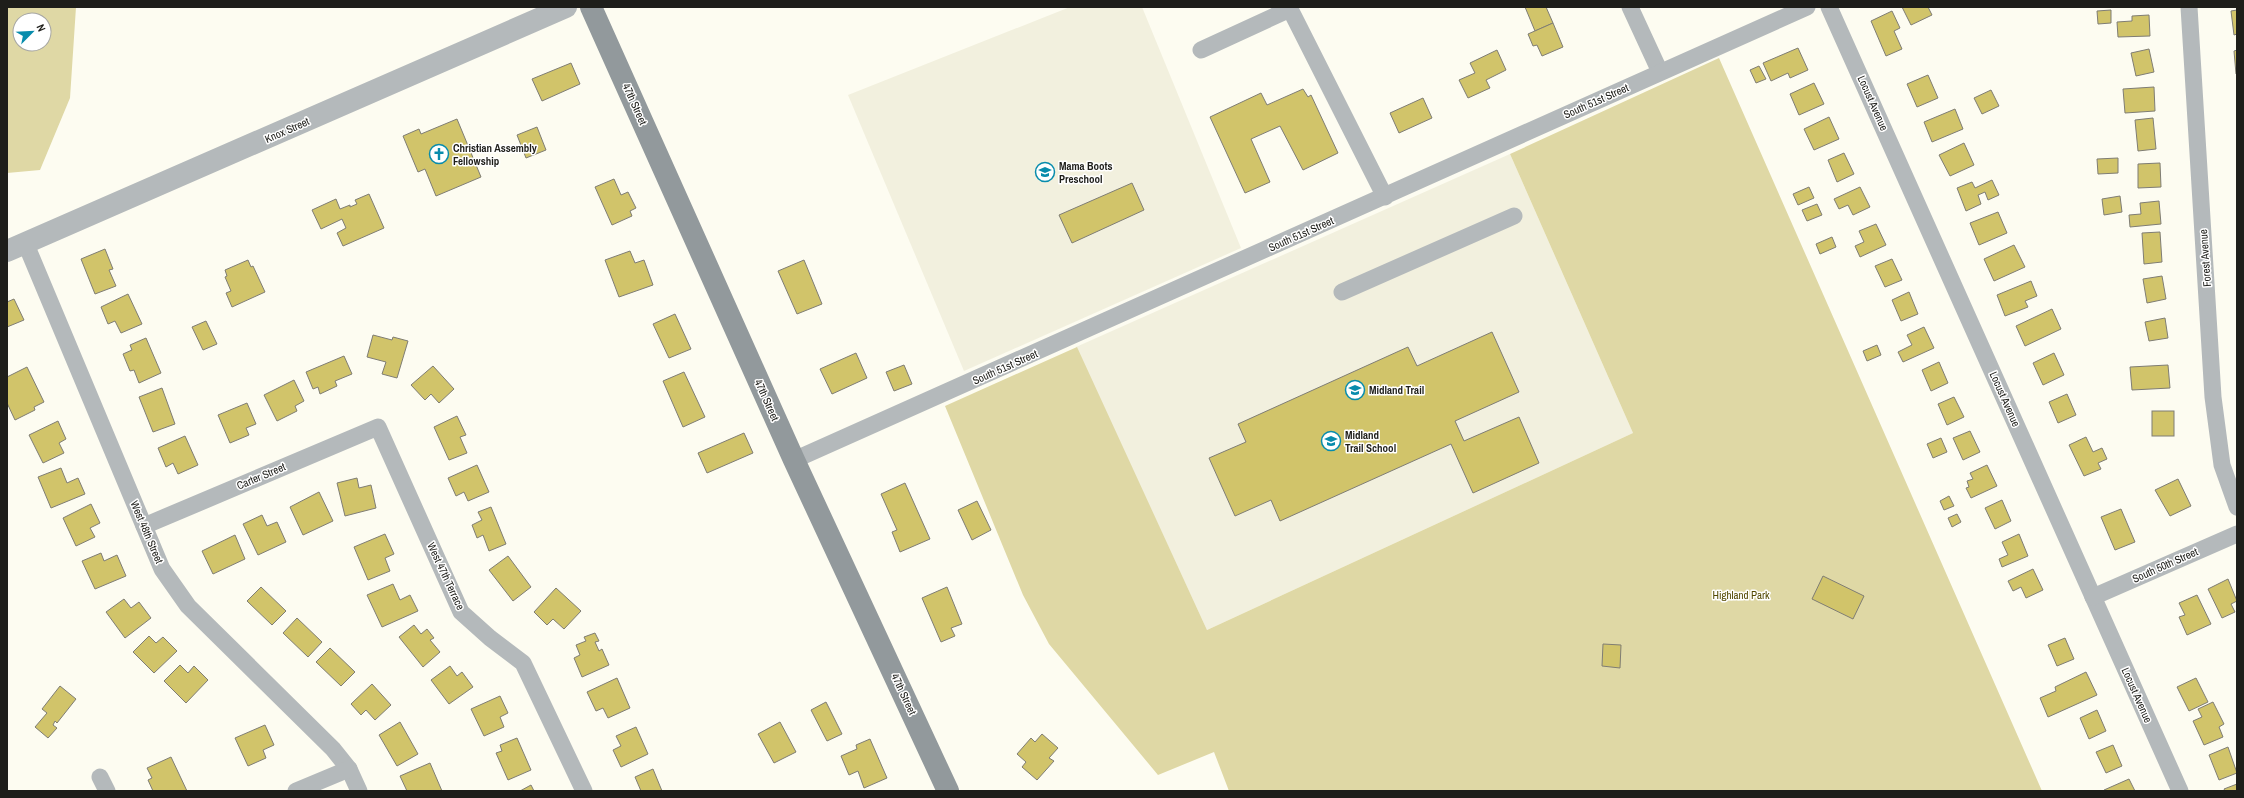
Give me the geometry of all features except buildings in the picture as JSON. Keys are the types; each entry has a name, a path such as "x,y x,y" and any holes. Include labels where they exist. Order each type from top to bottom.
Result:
{"main road":[{"name":"47th Street","path":"591,7 794,460 948,791"}],"street":[{"name":"Knox Street","path":"16,247 566,7"},
{"path":"1630,7 1660,72"},
{"name":"South 51st Street","path":"794,460 1807,7"},
{"name":"Locust Avenue","path":"1829,7 2180,791"},
{"name":"Forest Avenue","path":"2189,7 2213,397 2222,464 2237,507"},
{"path":"1201,50 1290,9 1385,196"},
{"path":"1342,292 1514,216"},
{"name":"West 48th Street","path":"16,247 162,568 188,606 333,749 349,768 359,791"},
{"name":"Carter Street","path":"144,526 378,427"},
{"name":"West 47th Terrace","path":"378,427 461,612 490,638 523,663 584,791"},
{"name":"South 50th Street","path":"2094,597 2237,534"},
{"path":"296,791 349,768"}],"shaded area":[{"name":"Mama Boots Preschool","path":"1070,7 1142,7 1241,248 964,371 848,95"},
{"name":"Midland Trail","path":"1510,154 1633,433 1207,630 1076,347"}],"green space":[{"path":"7,7 76,7 70,98 40,170 7,173"},
{"name":"Highland Park","path":"1719,58 2042,791 1229,791 1214,752 1158,775 1049,644 1023,595 945,406 1077,347 1207,630 1633,433 1510,154"}],"place":[{"name":"Christian Assembly Fellowship","path":"439,154"},
{"name":"Mama Boots Preschool","path":"1045,172"},
{"name":"Midland Trail","path":"1355,390"},
{"name":"Midland Trail School","path":"1331,441"}]}
